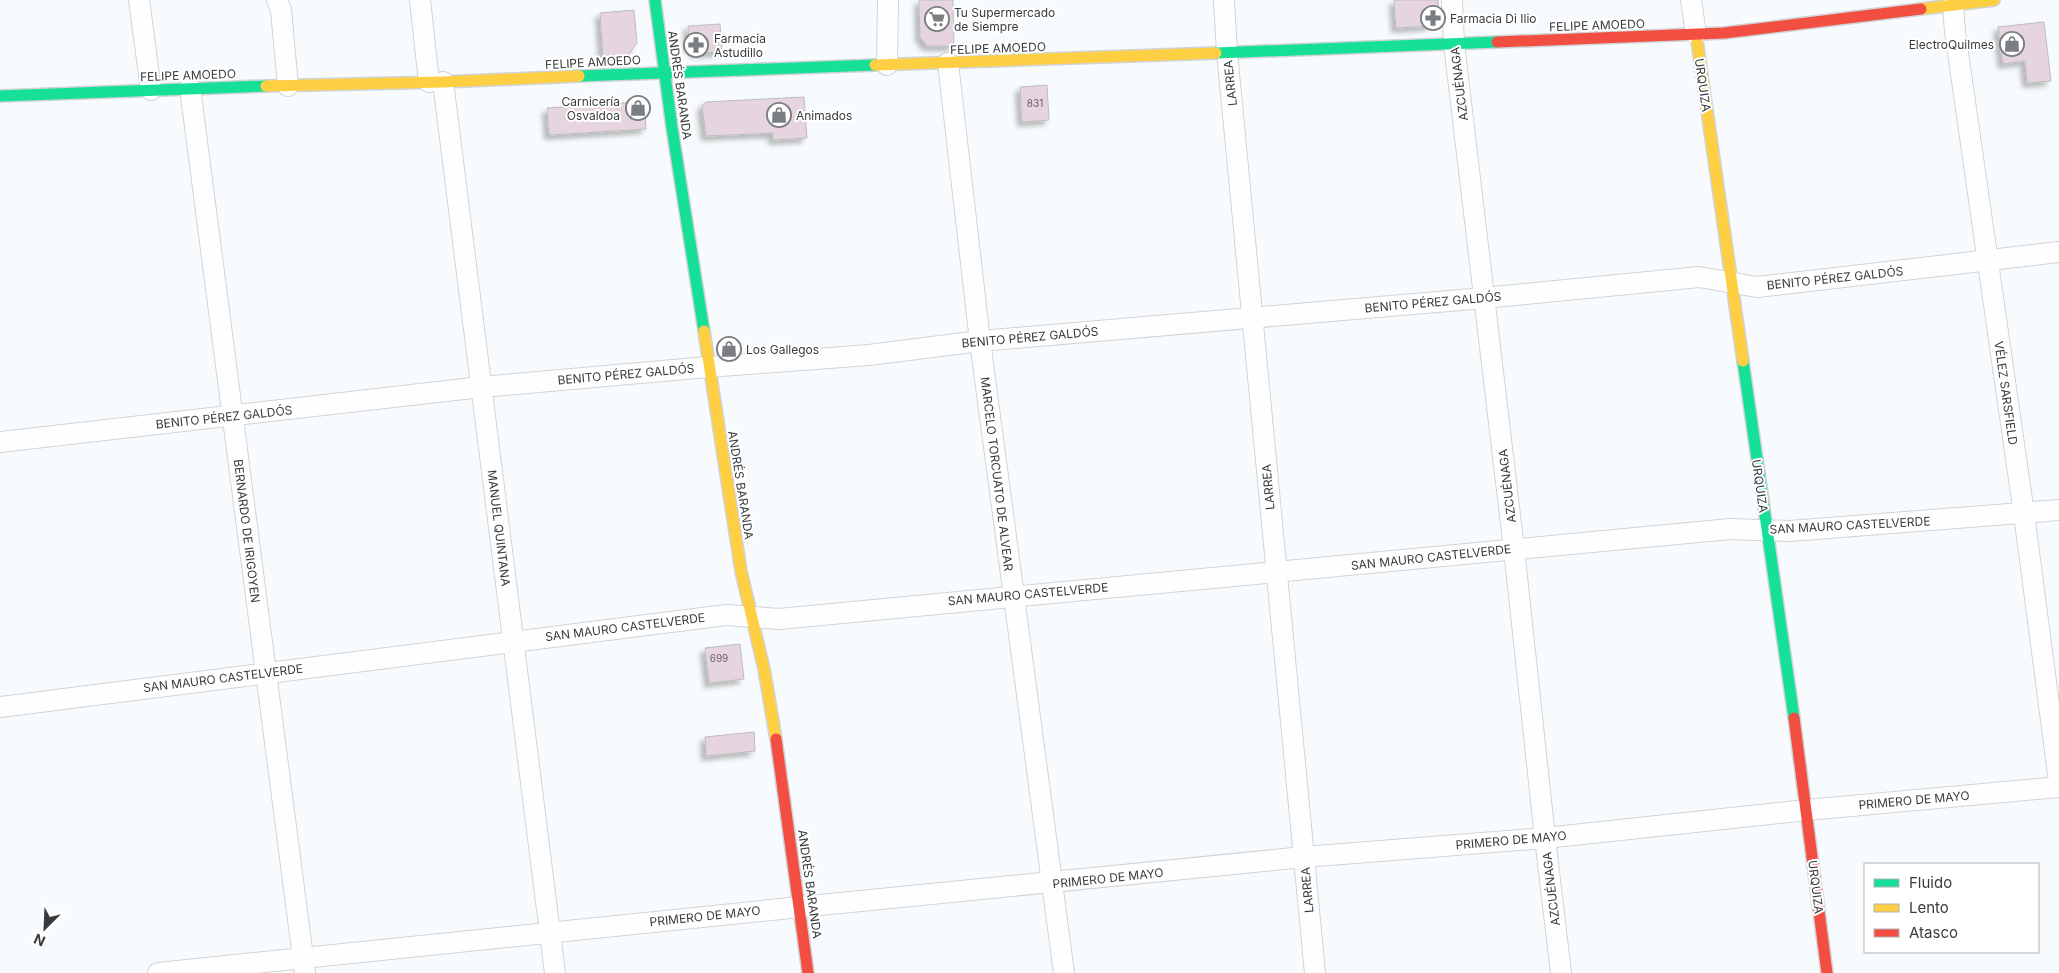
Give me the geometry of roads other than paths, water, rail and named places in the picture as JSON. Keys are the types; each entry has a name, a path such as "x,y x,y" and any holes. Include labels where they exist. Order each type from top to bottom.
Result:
{"main road":[{"name":"ANDRÉS BARANDA","path":"655,0 663,72 741,571 764,669 773,718 808,973"},
{"name":"FELIPE AMOEDO","path":"0,96 190,88 436,82 1724,33 1994,0"},
{"name":"URQUIZA","path":"1696,34 1807,810 1827,973"}],"street":[{"path":"138,0 151,90"},
{"path":"277,0 281,10 288,86"},
{"name":"MANUEL QUINTANA","path":"420,0 436,82 481,387 554,973"},
{"path":"887,65 888,0"},
{"name":"LARREA","path":"1224,0 1227,52 1315,973"},
{"name":"AZCUÉNAGA","path":"1452,0 1454,44 1514,549 1561,973"},
{"name":"URQUIZA","path":"1691,0 1696,34"},
{"name":"VÉLEZ SARSFIELD","path":"1962,3 1955,32 2024,514 2059,782"},
{"name":"MARCELO TORCUATO DE ALVEAR","path":"948,63 980,341 1064,973"},
{"name":"BERNARDO DE IRIGOYEN","path":"190,88 304,965"},
{"name":"BENITO PÉREZ GALDÓS","path":"0,442 481,387 868,355 980,341 1484,298 1699,277 1757,287 2059,252"},
{"name":"SAN MAURO CASTELVERDE","path":"0,706 710,616 779,619 1013,595 1730,529 1790,531 2059,510"},
{"name":"PRIMERO DE MAYO","path":"158,973 304,965 550,932 1304,858 1545,838 1807,810 2059,787"}],"place":[{"name":"Farmacia Di Ilio","path":"1433,18"},
{"name":"Tu Supermercado de Siempre","path":"937,19"},
{"name":"ElectroQuilmes","path":"2012,44"},
{"name":"Farmacia Astudillo","path":"696,45"},
{"name":"Carnicería Osvaldoa","path":"638,108"},
{"name":"Animados","path":"779,115"},
{"name":"Los Gallegos","path":"729,349"}]}
